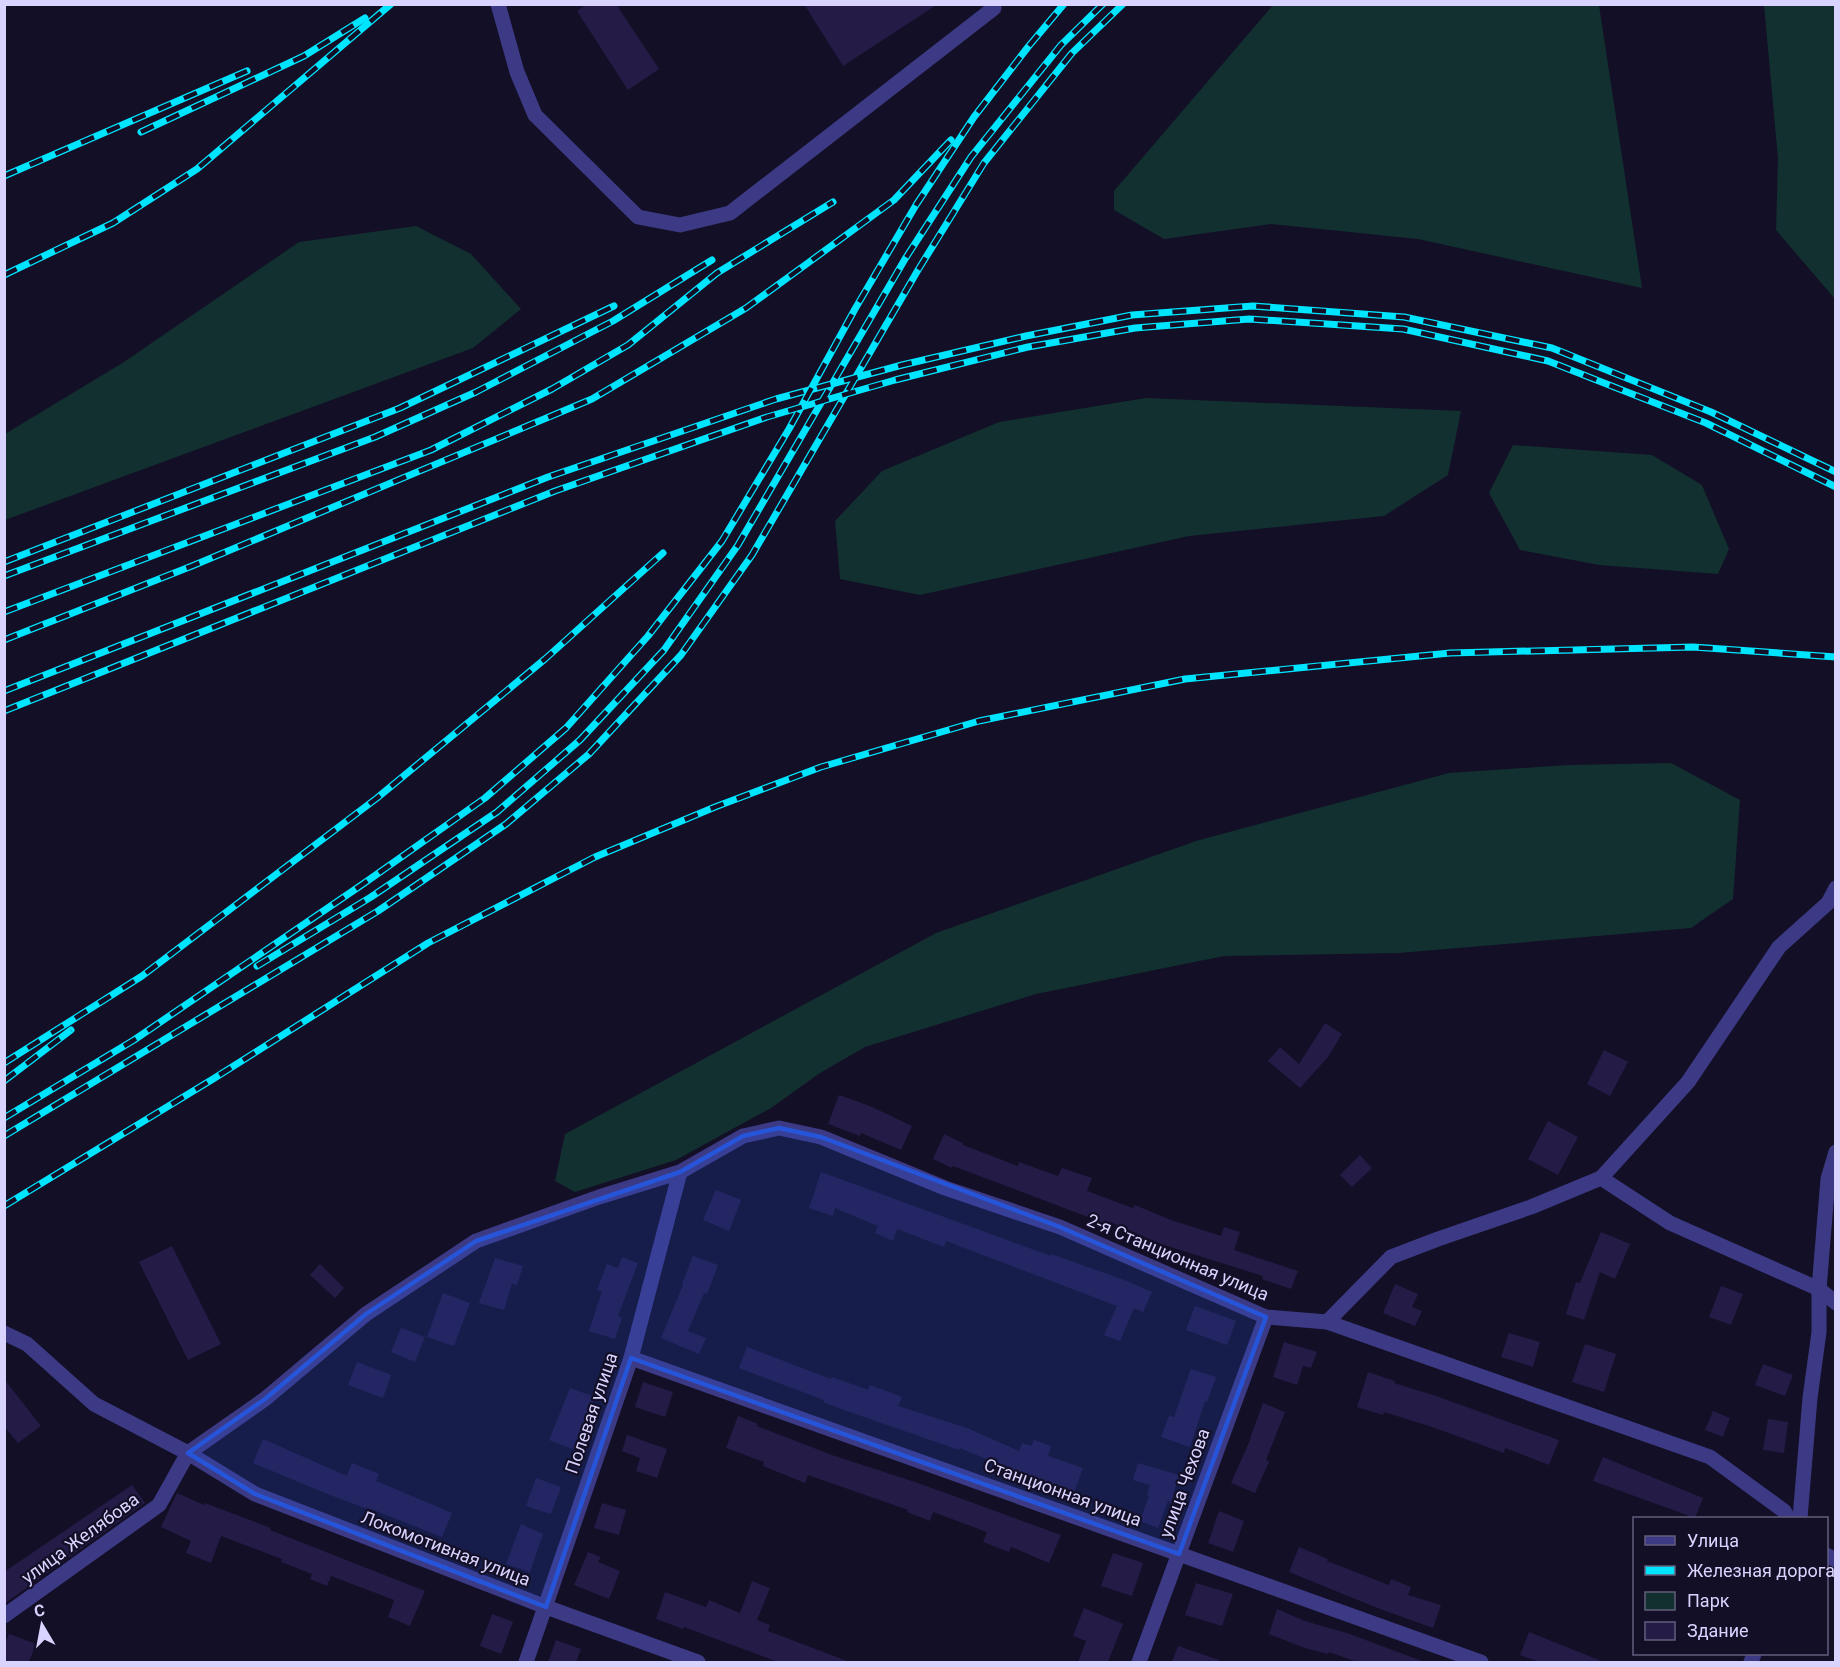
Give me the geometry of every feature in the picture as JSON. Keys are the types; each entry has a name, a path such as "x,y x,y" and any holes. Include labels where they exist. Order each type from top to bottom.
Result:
{"street":[{"path":"498,4 517,72 535,115 638,217 680,225 730,213 994,8"},
{"path":"1327,1322 1391,1257 1531,1207 1601,1178 1688,1082 1779,947 1828,903 1836,888"},
{"name":"2-я Станционная улица","path":"188,1453 266,1399 366,1314 476,1241 599,1197 680,1172 743,1136 779,1128 821,1137 945,1188 1060,1227 1266,1317 1327,1322 1710,1457 1784,1511 1787,1517"},
{"path":"1800,1517 1810,1398 1819,1332 1819,1289 1828,1179 1836,1152"},
{"name":"Полевая улица","path":"526,1662 631,1358 680,1172"},
{"path":"1601,1178 1670,1223 1819,1289 1836,1303"},
{"name":"улица Чехова","path":"1139,1662 1266,1317"},
{"name":"Локомотивная улица","path":"4,1333 27,1344 94,1404 188,1453 255,1494 546,1607 698,1662"},
{"name":"Станционная улица","path":"631,1358 1481,1662"},
{"name":"улица Желябова","path":"4,1616 159,1505 188,1453"}],"highlighted area":[{"path":"779,1128 821,1137 1060,1227 1266,1317 1179,1554 631,1358 546,1607 255,1494 188,1453 265,1399 366,1314 476,1241 680,1172 743,1136"}],"green space":[{"path":"1273,5 1599,5 1642,288 1418,239 1271,224 1164,239 1114,210 1114,191"},
{"path":"1764,5 1835,5 1835,299 1776,230 1778,159"},
{"path":"416,226 471,254 521,309 473,348 5,520 5,434 124,362 299,242"},
{"path":"1146,398 1461,411 1448,475 1384,516 1189,536 920,595 840,579 835,521 882,471 999,422"},
{"path":"1513,445 1652,455 1702,485 1729,549 1718,574 1599,565 1520,550 1489,493"},
{"path":"1671,763 1740,800 1733,899 1691,928 1399,953 1224,956 1036,994 865,1047 820,1073 771,1108 676,1160 575,1192 555,1181 565,1134 936,933 1196,841 1449,773 1568,765"}],"building":[{"path":"587,4 616,4 659,69 628,90 577,11"},
{"path":"804,4 938,4 843,66"},
{"path":"1325,1023 1342,1034 1328,1057 1300,1088 1268,1061 1280,1047 1299,1064"},
{"path":"1604,1050 1628,1062 1610,1096 1587,1084"},
{"path":"839,1095 870,1106 912,1126 901,1150 861,1133 860,1136 828,1124"},
{"path":"1548,1121 1578,1137 1558,1175 1528,1159"},
{"path":"944,1134 963,1145 1018,1166 1019,1162 1058,1176 1062,1168 1092,1178 1087,1191 1133,1208 1135,1205 1171,1220 1221,1236 1224,1227 1240,1232 1234,1250 1298,1271 1291,1289 1262,1279 1263,1276 1161,1244 1110,1222 1109,1225 953,1166 952,1168 933,1159"},
{"path":"1360,1155 1372,1168 1352,1187 1340,1175"},
{"path":"821,1172 1051,1256 1051,1254 1127,1281 1152,1292 1143,1312 1134,1308 1120,1341 1104,1335 1117,1306 946,1241 944,1247 897,1229 893,1241 875,1233 878,1226 835,1208 833,1216 809,1208"},
{"path":"716,1190 741,1200 729,1231 703,1220"},
{"path":"1601,1232 1630,1244 1615,1279 1600,1272 1584,1320 1566,1314 1576,1282 1580,1283"},
{"path":"172,1246 221,1344 188,1360 139,1262"},
{"path":"693,1256 718,1265 707,1294 704,1293 688,1331 706,1338 699,1354 661,1338"},
{"path":"622,1257 638,1263 618,1316 622,1318 615,1339 589,1331 602,1291 597,1290 607,1264 618,1268"},
{"path":"495,1258 523,1266 517,1285 512,1284 504,1310 479,1303"},
{"path":"320,1264 344,1288 335,1298 310,1275"},
{"path":"1395,1284 1418,1294 1412,1307 1422,1311 1415,1326 1383,1313"},
{"path":"1721,1286 1743,1294 1731,1325 1709,1317"},
{"path":"443,1293 470,1303 454,1346 427,1337"},
{"path":"1195,1306 1236,1321 1227,1345 1186,1330"},
{"path":"401,1328 425,1337 415,1362 391,1352"},
{"path":"1509,1333 1540,1342 1533,1367 1501,1357"},
{"path":"1284,1342 1317,1352 1311,1368 1303,1366 1297,1385 1273,1377"},
{"path":"1585,1344 1616,1354 1604,1392 1572,1382"},
{"path":"747,1347 831,1379 832,1377 868,1390 870,1385 902,1397 898,1406 967,1428 1019,1451 1022,1443 1031,1446 1034,1440 1051,1446 1048,1456 1083,1468 1073,1495 1011,1472 1012,1470 960,1448 959,1450 844,1410 823,1402 824,1400 739,1368"},
{"path":"357,1362 391,1375 383,1398 348,1385"},
{"path":"1763,1364 1793,1375 1785,1396 1755,1385"},
{"path":"1191,1369 1216,1377 1207,1402 1205,1401 1190,1447 1161,1437 1169,1416 1174,1417"},
{"path":"1368,1372 1559,1440 1549,1465 1505,1448 1504,1453 1429,1426 1384,1412 1383,1415 1357,1407"},
{"path":"4,1379 41,1426 18,1443 4,1426"},
{"path":"643,1382 673,1392 665,1417 635,1407"},
{"path":"570,1388 595,1397 575,1450 549,1440"},
{"path":"1263,1403 1285,1412 1266,1460 1269,1462 1255,1493 1231,1483 1251,1438"},
{"path":"1713,1411 1730,1418 1723,1437 1705,1430"},
{"path":"738,1416 758,1424 757,1426 832,1455 918,1483 1061,1535 1049,1563 1011,1547 1009,1552 983,1542 987,1532 933,1512 930,1521 907,1512 908,1510 808,1475 805,1483 763,1466 764,1462 726,1448"},
{"path":"1768,1419 1788,1422 1784,1453 1763,1450"},
{"path":"627,1435 667,1449 657,1478 636,1471 640,1458 622,1451"},
{"path":"263,1439 347,1476 352,1463 379,1474 376,1481 452,1513 442,1537 253,1463"},
{"path":"1603,1457 1703,1498 1695,1517 1692,1517 1593,1481"},
{"path":"1138,1463 1179,1475 1171,1502 1168,1501 1158,1528 1140,1521 1149,1496 1147,1495 1150,1485 1133,1480"},
{"path":"536,1478 561,1487 551,1514 526,1506"},
{"path":"132,1485 145,1503 4,1604 4,1572"},
{"path":"177,1493 204,1505 205,1503 271,1528 270,1530 425,1591 410,1626 388,1617 394,1600 331,1576 327,1586 310,1579 312,1574 281,1562 282,1559 221,1536 211,1563 186,1553 191,1541 161,1527"},
{"path":"602,1503 626,1510 619,1535 594,1528"},
{"path":"1219,1511 1244,1521 1233,1552 1208,1543"},
{"path":"521,1524 543,1534 530,1572 506,1564"},
{"path":"1299,1547 1328,1559 1327,1561 1389,1585 1391,1579 1411,1587 1408,1595 1441,1605 1433,1628 1289,1572"},
{"path":"588,1552 601,1557 598,1562 620,1571 609,1599 574,1585"},
{"path":"1113,1553 1143,1563 1132,1596 1101,1586"},
{"path":"752,1581 770,1588 757,1620 770,1625 768,1631 850,1662 778,1662 656,1619 665,1592 706,1607 709,1600 740,1613"},
{"path":"1196,1583 1233,1594 1222,1626 1185,1615"},
{"path":"1084,1608 1123,1624 1108,1662 1078,1662 1086,1641 1073,1636"},
{"path":"1277,1609 1422,1662 1357,1662 1329,1652 1328,1654 1305,1648 1269,1634"},
{"path":"492,1614 513,1622 501,1654 480,1646"},
{"path":"1529,1632 1604,1662 1539,1662 1520,1655"},
{"path":"9,1634 36,1644 29,1662 4,1662 4,1646"},
{"path":"556,1640 581,1649 576,1662 548,1662"},
{"path":"1178,1646 1219,1660 1219,1662 1172,1662"}],"railway":[{"path":"4,275 113,223 197,169 391,4"},
{"path":"4,1118 134,1040 363,884 485,798 566,728 648,636 722,541 789,429 916,205 974,117 1064,4"},
{"path":"257,966 371,897 497,812 580,740 664,650 738,545 905,259 971,157 1061,45 1103,4"},
{"path":"4,1136 378,911 506,824 589,754 681,655 752,555 918,270 984,163 1072,53 1123,4"},
{"path":"141,132 304,56 365,18"},
{"path":"4,176 247,71"},
{"path":"4,640 192,566 592,399 746,308 894,200 951,140"},
{"path":"4,612 431,450 552,389 628,345 717,273 833,202"},
{"path":"4,576 375,437 476,392 613,321 712,260"},
{"path":"4,562 400,408 614,306"},
{"path":"4,691 548,477 776,399 902,365 1026,336 1132,315 1253,306 1404,317 1552,348 1711,412 1836,472"},
{"path":"4,711 555,491 767,417 895,380 1028,347 1135,328 1249,319 1403,329 1548,361 1706,423 1836,487"},
{"path":"4,1063 142,976 377,798 545,659 663,553"},
{"path":"4,1206 213,1079 428,943 595,857 715,807 821,767 979,721 1185,679 1450,653 1693,647 1836,657"},
{"path":"4,1081 71,1030"}]}
